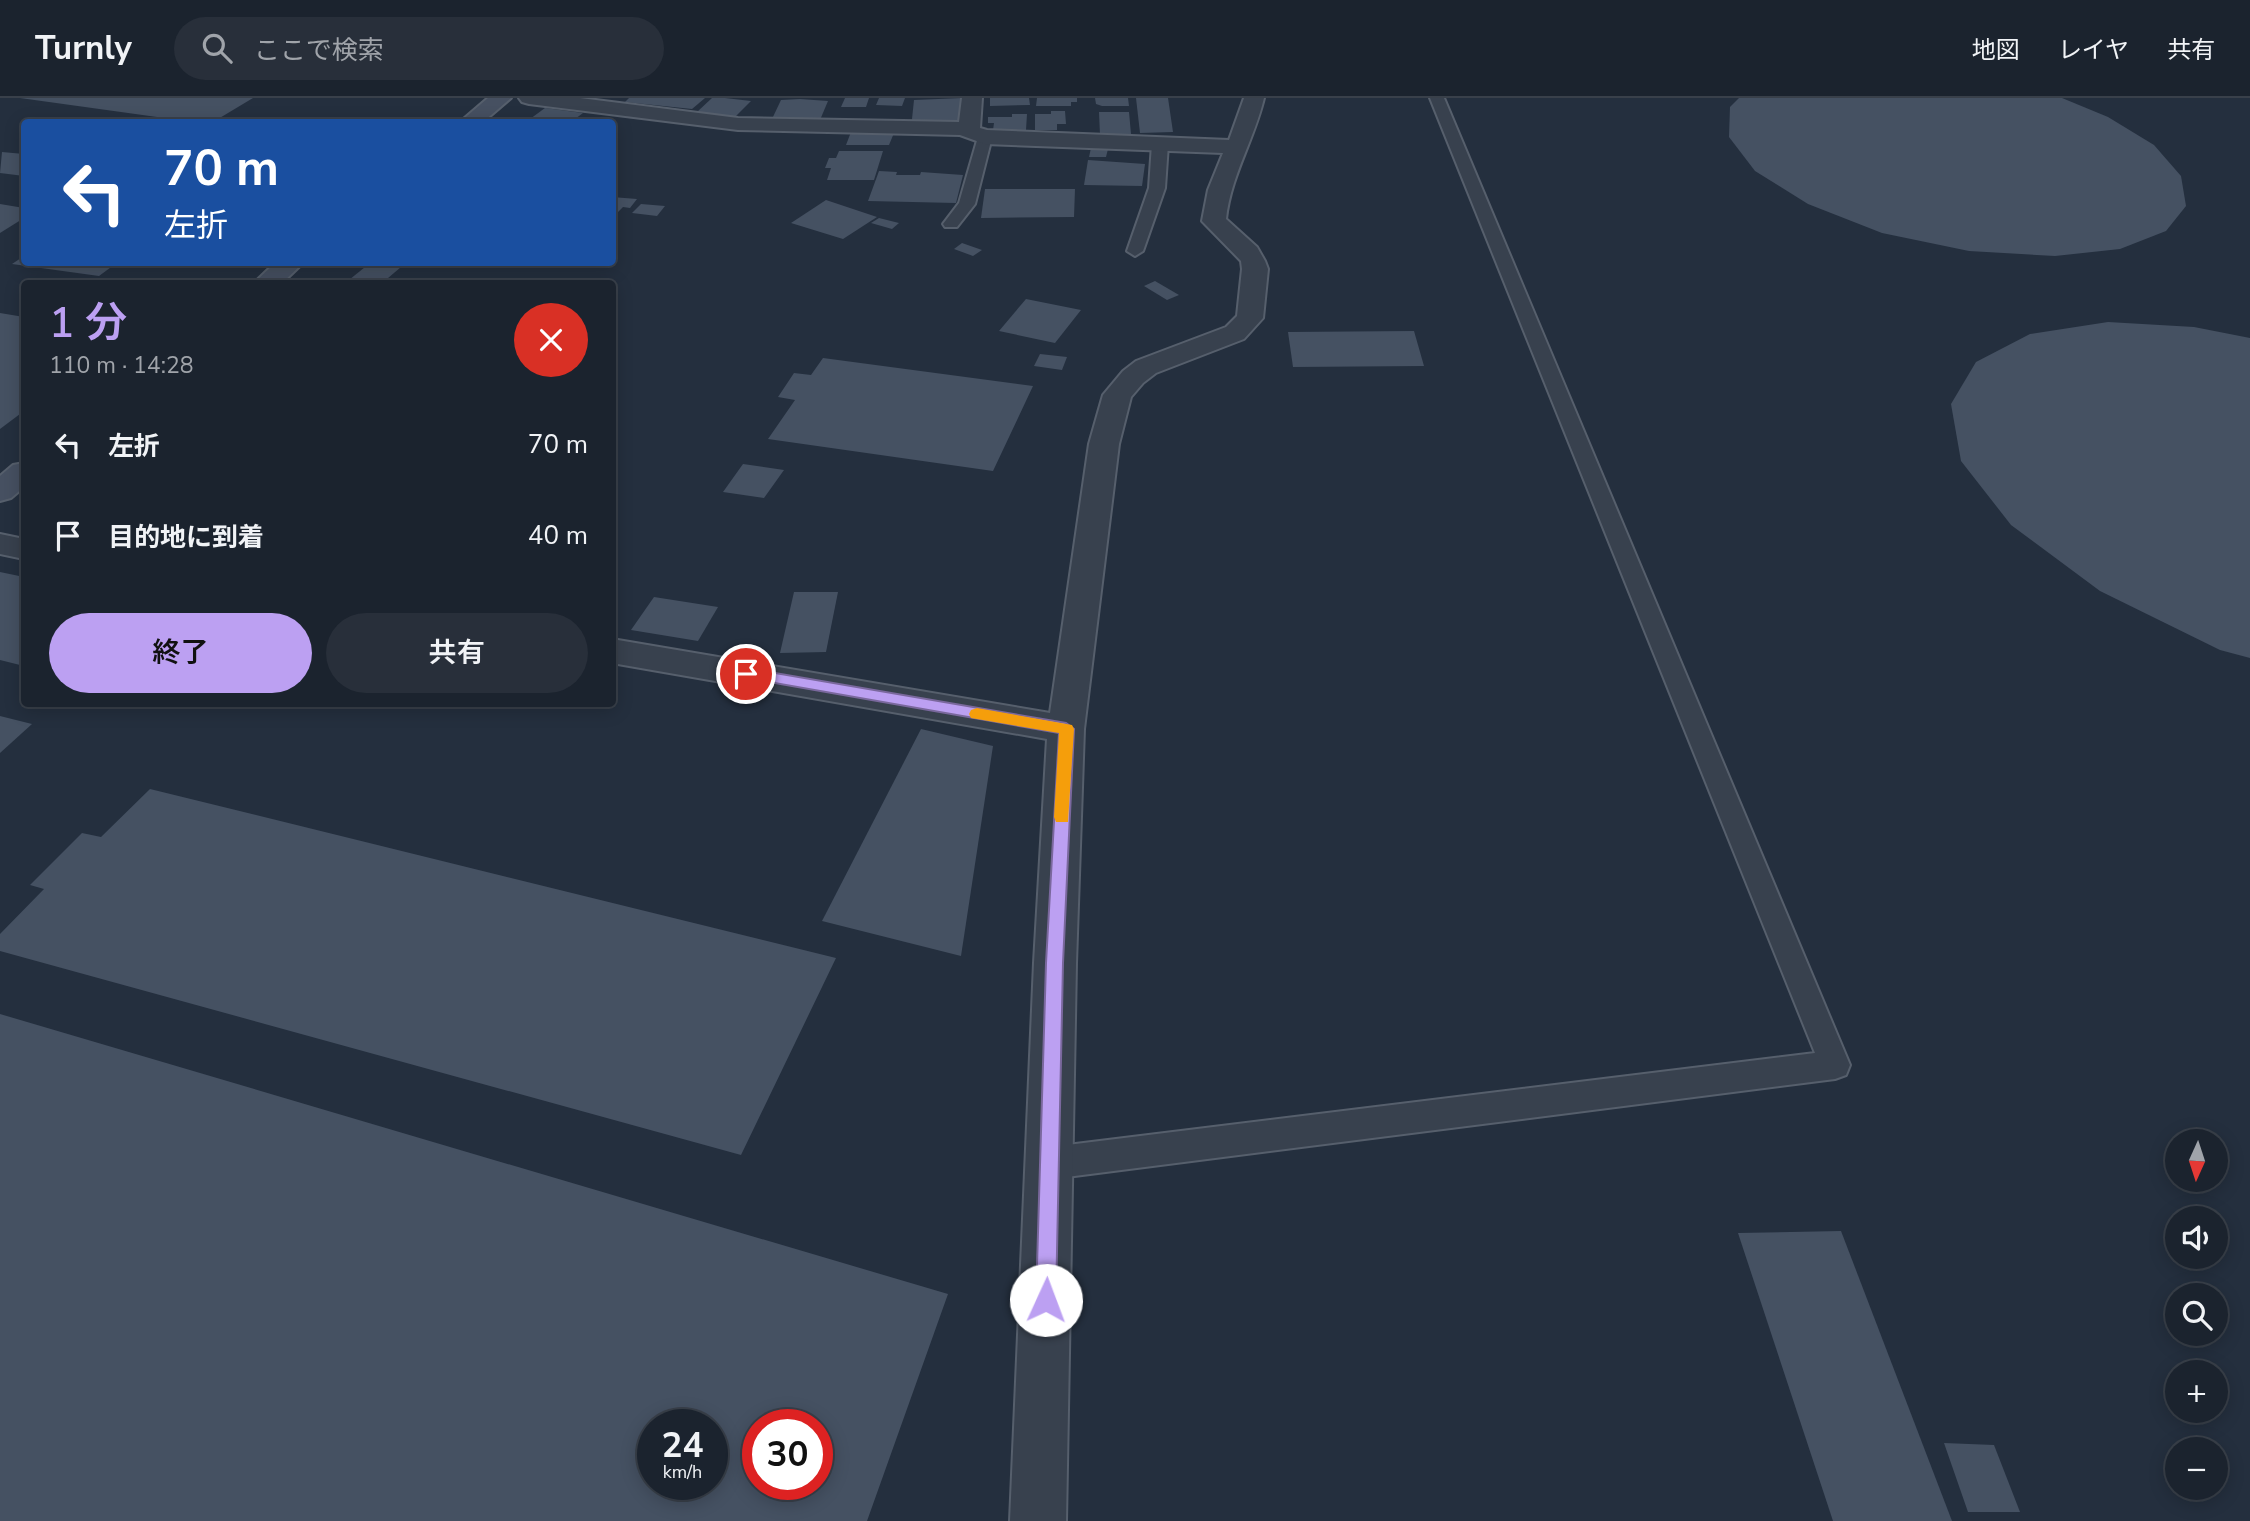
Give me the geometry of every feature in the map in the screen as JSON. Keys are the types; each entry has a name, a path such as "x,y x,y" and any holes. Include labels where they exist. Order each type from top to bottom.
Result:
{"street":[{"path":"474,119 501,98"},
{"path":"528,98 738,124 1239,147"},
{"path":"972,98 977,133"},
{"path":"1038,1521 1055,963 1066,729 1104,443 1117,395 1133,377 1146,367 1235,333 1250,318 1255,269 1253,261 1248,252 1214,221 1217,197 1239,147 1254,98"},
{"path":"270,280 287,266"},
{"path":"0,491 21,474"},
{"path":"0,544 21,548"},
{"path":"616,651 1066,729"}],"lane":[{"path":"1051,1163 1836,1065 1437,98"},
{"path":"951,224 967,204 977,133"},
{"path":"1135,251 1157,188 1160,144"}],"building":[{"path":"20,98 253,98 218,119 171,119"},
{"path":"629,98 705,98 692,109 625,102"},
{"path":"712,98 751,101 735,117 697,112"},
{"path":"845,98 869,98 866,107 841,107"},
{"path":"879,98 905,98 902,106 876,105"},
{"path":"962,98 961,124 914,123 912,119 914,100"},
{"path":"990,98 1029,98 1030,105 990,106"},
{"path":"1037,98 1077,98 1077,102 1071,102 1071,106 1036,106"},
{"path":"1095,98 1128,98 1129,106 1102,106 1096,104"},
{"path":"1136,98 1168,98 1173,132 1140,133"},
{"path":"1739,98 2062,98 2108,117 2154,145 2181,176 2186,206 2166,231 2120,249 2055,256 1969,251 1882,233 1808,204 1755,171 1729,137 1730,107"},
{"path":"781,100 828,101 820,120 772,119"},
{"path":"545,108 583,113 575,119 530,119"},
{"path":"1051,111 1065,111 1066,124 1057,124 1057,130 1035,130 1035,114 1051,114"},
{"path":"1099,112 1129,112 1131,134 1100,135"},
{"path":"1012,114 1027,114 1026,130 993,130 994,123 988,123 988,117 1012,117"},
{"path":"851,132 894,133 889,145 846,145"},
{"path":"1091,148 1108,149 1106,157 1089,157"},
{"path":"839,151 883,151 874,180 827,180 831,168 825,168 829,158 836,158"},
{"path":"2,152 21,154 21,176 0,173"},
{"path":"1088,160 1145,164 1142,186 1084,185"},
{"path":"879,171 897,172 896,175 920,175 921,172 963,175 956,203 868,201"},
{"path":"985,189 1075,189 1074,217 981,218"},
{"path":"616,197 637,199 630,208 623,207 617,213"},
{"path":"826,200 877,217 843,239 791,223"},
{"path":"0,204 21,208 21,220 0,233"},
{"path":"641,204 665,206 657,216 632,213"},
{"path":"879,218 899,223 892,229 871,223"},
{"path":"962,243 982,250 973,256 954,249"},
{"path":"21,258 21,265 12,264"},
{"path":"26,266 113,266 99,276"},
{"path":"366,266 401,267 386,280 349,280"},
{"path":"1155,281 1179,295 1167,300 1144,286"},
{"path":"1026,299 1081,310 1055,343 999,331"},
{"path":"0,313 21,316 21,413 0,429"},
{"path":"2108,322 2194,327 2250,338 2250,658 2220,650 2100,591 2011,525 1961,461 1951,404 1976,362 2030,334"},
{"path":"1414,331 1424,366 1293,367 1288,332"},
{"path":"1040,354 1067,357 1062,370 1034,366"},
{"path":"823,358 1033,386 993,471 768,439 795,400 778,397 794,373 811,375"},
{"path":"743,464 784,470 764,498 723,492"},
{"path":"0,572 21,576 21,665 0,660"},
{"path":"794,592 838,592 826,652 780,653"},
{"path":"654,597 718,607 698,641 631,630"},
{"path":"0,716 32,724 0,753"},
{"path":"921,729 993,746 961,956 822,921"},
{"path":"150,789 836,958 741,1155 0,951 0,934 44,889 30,885 82,833 101,837"},
{"path":"0,1014 948,1294 867,1521 0,1521"},
{"path":"1841,1231 1952,1521 1833,1521 1738,1233"},
{"path":"1944,1443 1994,1445 2020,1512 1968,1512"}],"slow traffic":[{"path":"977,714 1066,729 1062,817"}],"route":[{"path":"746,674 1066,729 1055,963 1046,1300"}]}
